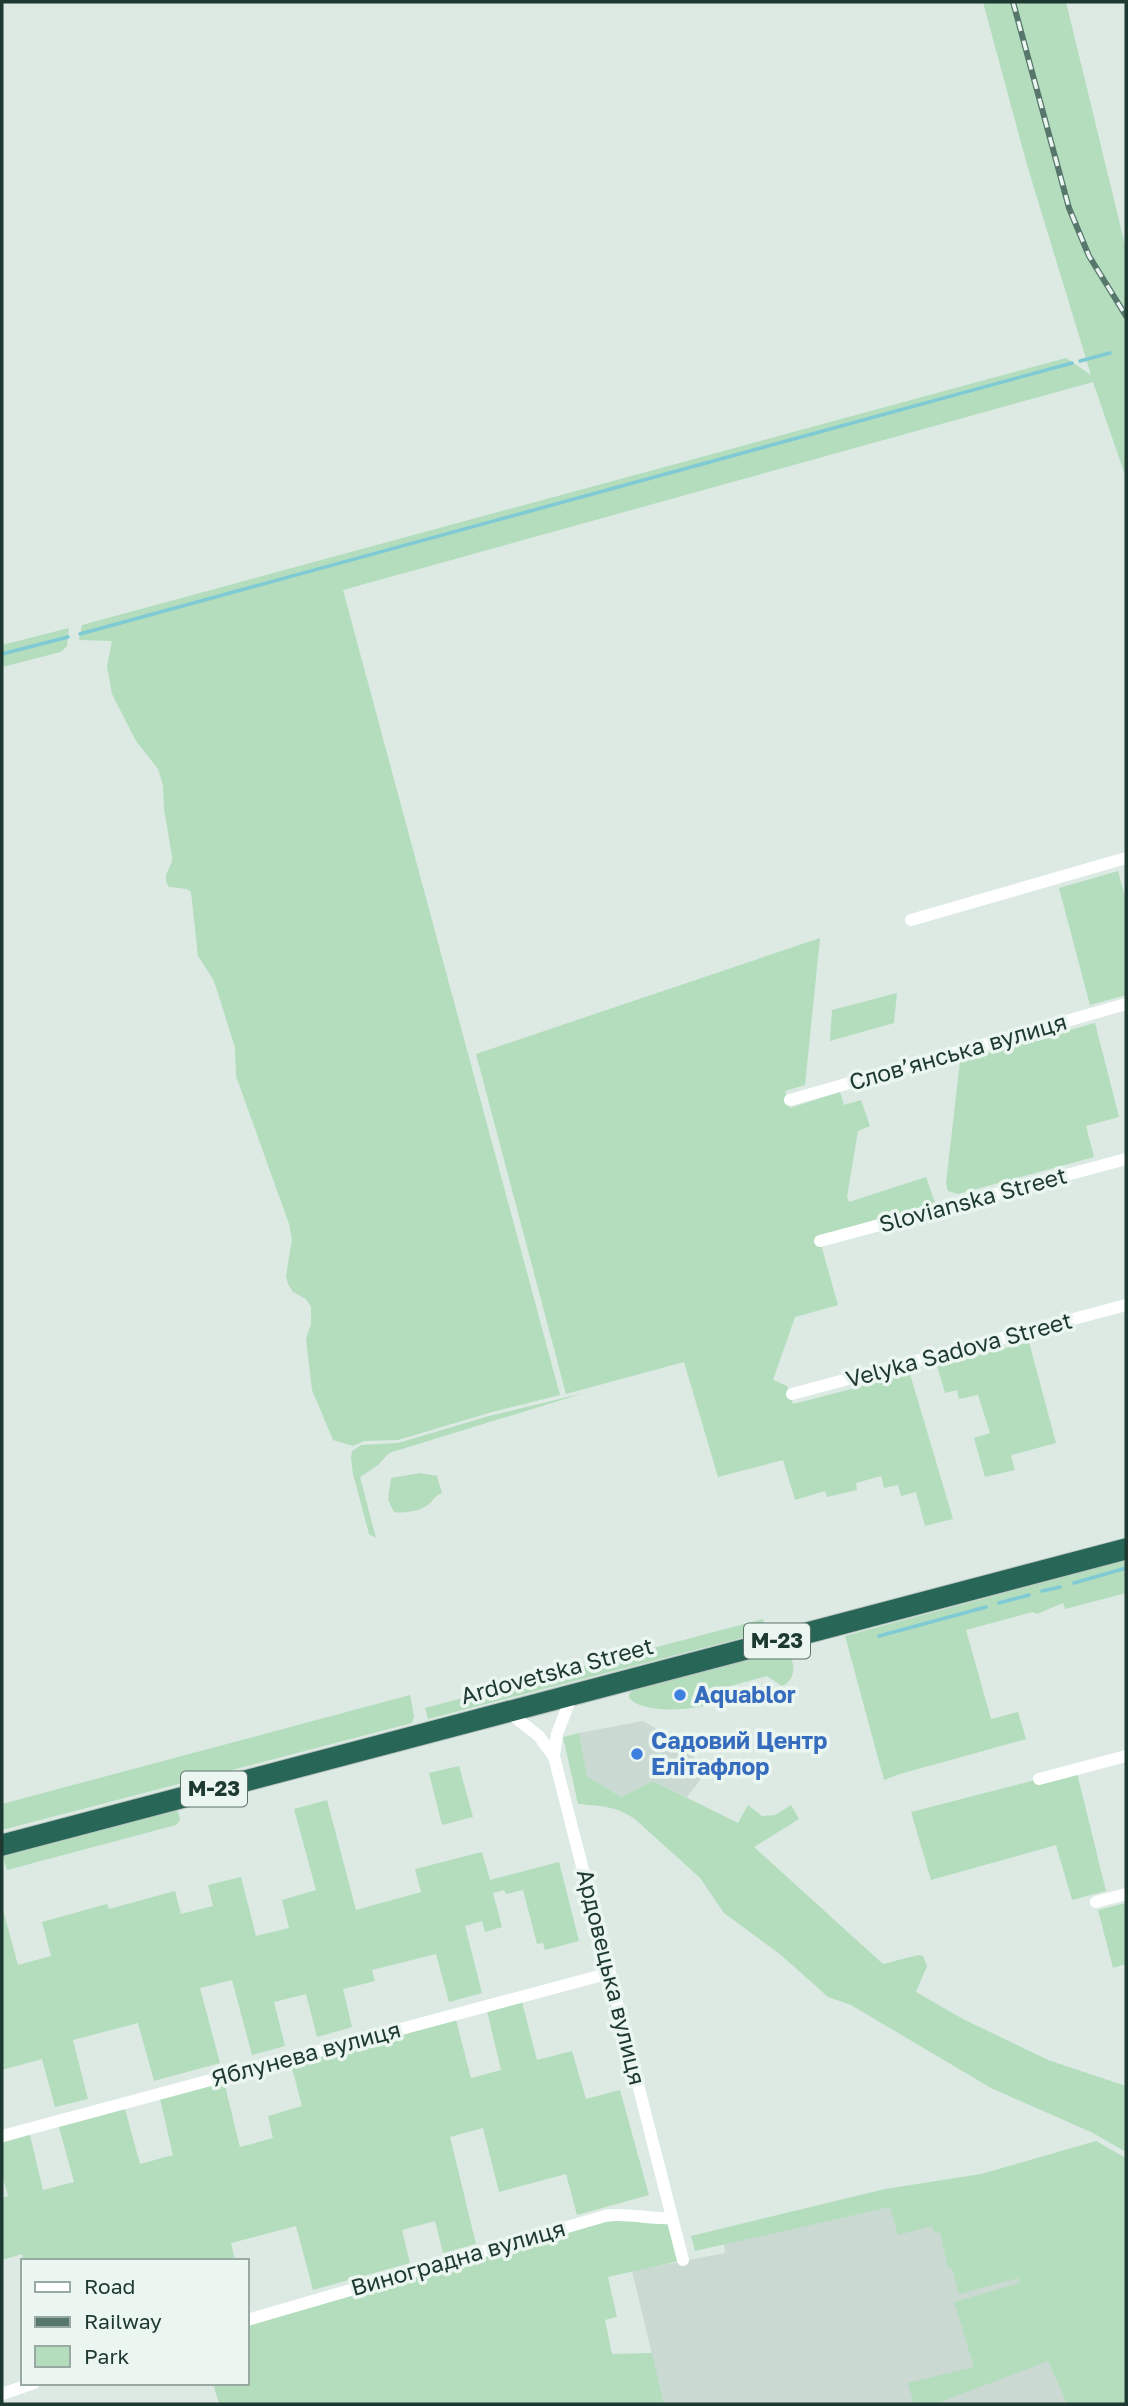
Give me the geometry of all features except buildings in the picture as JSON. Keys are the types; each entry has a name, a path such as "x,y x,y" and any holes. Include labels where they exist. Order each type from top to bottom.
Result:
{"highway":[{"name":"Ardovetska Street","path":"2,1845 1126,1549"}],"street":[{"path":"911,920 1126,858"},
{"name":"Словʼянська вулиця","path":"790,1100 1126,1004"},
{"name":"Slovianska Street","path":"820,1241 1126,1159"},
{"name":"Velyka Sadova Street","path":"792,1394 1126,1305"},
{"path":"554,1757 556,1734 572,1695"},
{"name":"Ардовецька вулиця","path":"508,1712 539,1735 554,1757 683,2260"},
{"path":"1038,1779 1126,1756"},
{"path":"1096,1902 1126,1894"},
{"name":"Яблунева вулиця","path":"2,2136 608,1973"},
{"name":"Виноградна вулиця","path":"248,2320 605,2216 626,2214 655,2220 672,2218"},
{"path":"2,2394 28,2385"}],"shaded area":[{"name":"Садовий Центр Елітафлор","path":"643,1721 674,1739 708,1770 687,1797 653,1781 621,1797 587,1776 579,1733"},
{"path":"985,2185 1048,2361 1067,2404 664,2404 632,2271 725,2253 724,2244"}],"green space":[{"path":"983,2 1066,2 1126,249 1126,478 1093,382 343,590 560,1395 398,1440 364,1441 353,1446 333,1440 312,1390 306,1339 311,1324 311,1307 306,1299 293,1292 288,1284 286,1276 292,1239 289,1224 236,1076 235,1048 218,993 213,979 198,956 191,892 169,887 166,879 172,856 163,785 158,769 136,741 112,694 107,667 112,641 79,640 82,625 1066,358 1091,375 1027,165"},
{"path":"69,628 67,646 61,652 2,667 2,645"},
{"path":"1118,871 1126,901 1126,995 1090,1005 1059,888"},
{"path":"820,938 805,1085 785,1091 790,1108 840,1092 844,1105 861,1100 870,1126 858,1131 847,1197 849,1202 926,1177 935,1203 857,1225 820,1241 838,1305 795,1317 773,1380 787,1386 793,1404 910,1374 953,1519 925,1526 916,1492 901,1496 898,1485 884,1488 881,1476 856,1483 857,1490 827,1497 825,1491 795,1500 783,1460 718,1477 684,1362 566,1394 476,1054"},
{"path":"897,993 894,1023 830,1041 832,1010"},
{"path":"1095,1023 1119,1117 1086,1126 1094,1157 958,1194 948,1191 946,1183 960,1061"},
{"path":"1029,1342 1056,1443 1011,1455 1015,1470 985,1477 974,1438 990,1433 978,1395 959,1399 957,1390 945,1393 937,1366"},
{"path":"584,1393 389,1453 378,1465 360,1477 376,1538 369,1534 351,1458 352,1451 361,1445 398,1443 489,1416"},
{"path":"420,1473 437,1476 442,1493 421,1508 394,1512 388,1500 391,1478"},
{"path":"1126,1560 1126,1593 1065,1609 1063,1603 1037,1614 1033,1612 966,1630 991,1719 1018,1712 1026,1739 884,1780 845,1636"},
{"path":"763,1619 765,1628 761,1633 428,1719 425,1708"},
{"path":"788,1647 793,1674 782,1686 767,1676 713,1691 708,1705 678,1709 645,1707 629,1698 629,1694 636,1687"},
{"path":"410,1695 414,1716 412,1723 2,1830 2,1804"},
{"path":"579,1733 587,1776 621,1797 653,1781 738,1823 748,1805 762,1816 775,1815 791,1805 799,1819 754,1847 883,1964 923,1956 927,1966 916,1992 963,2019 1048,2060 1126,2086 1126,2152 1091,2132 991,2088 851,2005 828,1997 781,1955 724,1913 700,1878 636,1820 616,1809 578,1804 563,1737"},
{"path":"459,1766 473,1817 442,1825 429,1773"},
{"path":"1077,1773 1106,1891 1072,1900 1056,1845 931,1880 911,1812 1039,1779"},
{"path":"327,1800 356,1910 421,1892 415,1869 482,1852 490,1880 559,1862 579,1941 545,1950 543,1943 537,1944 523,1890 506,1894 504,1890 493,1893 502,1927 485,1932 482,1921 465,1926 482,1993 449,2002 436,1954 372,1970 375,1981 343,1989 352,2027 317,2037 306,1994 274,2002 285,2046 252,2055 232,1980 200,1988 220,2063 154,2081 138,2023 73,2040 88,2099 55,2107 42,2059 2,2070 2,1906 18,1965 51,1956 42,1922 107,1904 109,1909 175,1891 181,1914 213,1906 208,1885 241,1877 256,1936 289,1928 282,1900 316,1890 294,1809"},
{"path":"177,1807 180,1820 176,1825 7,1870 2,1853"},
{"path":"1126,1903 1126,1964 1113,1968 1098,1910"},
{"path":"522,2002 537,2060 572,2051 586,2099 620,2090 649,2195 577,2215 566,2174 499,2192 483,2128 450,2137 476,2244 443,2253 435,2221 402,2230 410,2263 313,2290 296,2226 231,2243 235,2259 23,2259 22,2254 2,2260 2,2198 8,2196 2,2174 2,2143 30,2135 43,2190 74,2182 59,2127 125,2109 140,2164 173,2155 160,2099 224,2082 240,2147 273,2138 268,2116 302,2106 291,2064 456,2020 471,2078 501,2070 487,2011"},
{"path":"1096,2141 1126,2158 1126,2404 1067,2404 1048,2361 935,2404 914,2404 908,2383 974,2367 954,2302 1020,2283 1018,2278 959,2294 952,2268 948,2268 940,2232 935,2233 932,2226 898,2235 890,2207 695,2251 691,2236 885,2189 981,2174"},
{"path":"612,2219 667,2222 679,2261 608,2277 617,2317 605,2320 612,2354 652,2353 664,2404 219,2404 214,2385 248,2385 248,2325"}],"waterway":[{"path":"1080,361 1110,353"},
{"path":"80,634 1072,363"},
{"path":"2,654 68,637"},
{"path":"1074,1583 1126,1568"},
{"path":"1042,1591 1060,1587"},
{"path":"999,1603 1029,1595"},
{"path":"879,1636 986,1607"}],"railway":[{"path":"1013,2 1069,208 1089,256 1126,316"}],"place":[{"name":"Aquablor","path":"680,1695"},
{"name":"Садовий Центр Елітафлор","path":"637,1754"}]}
